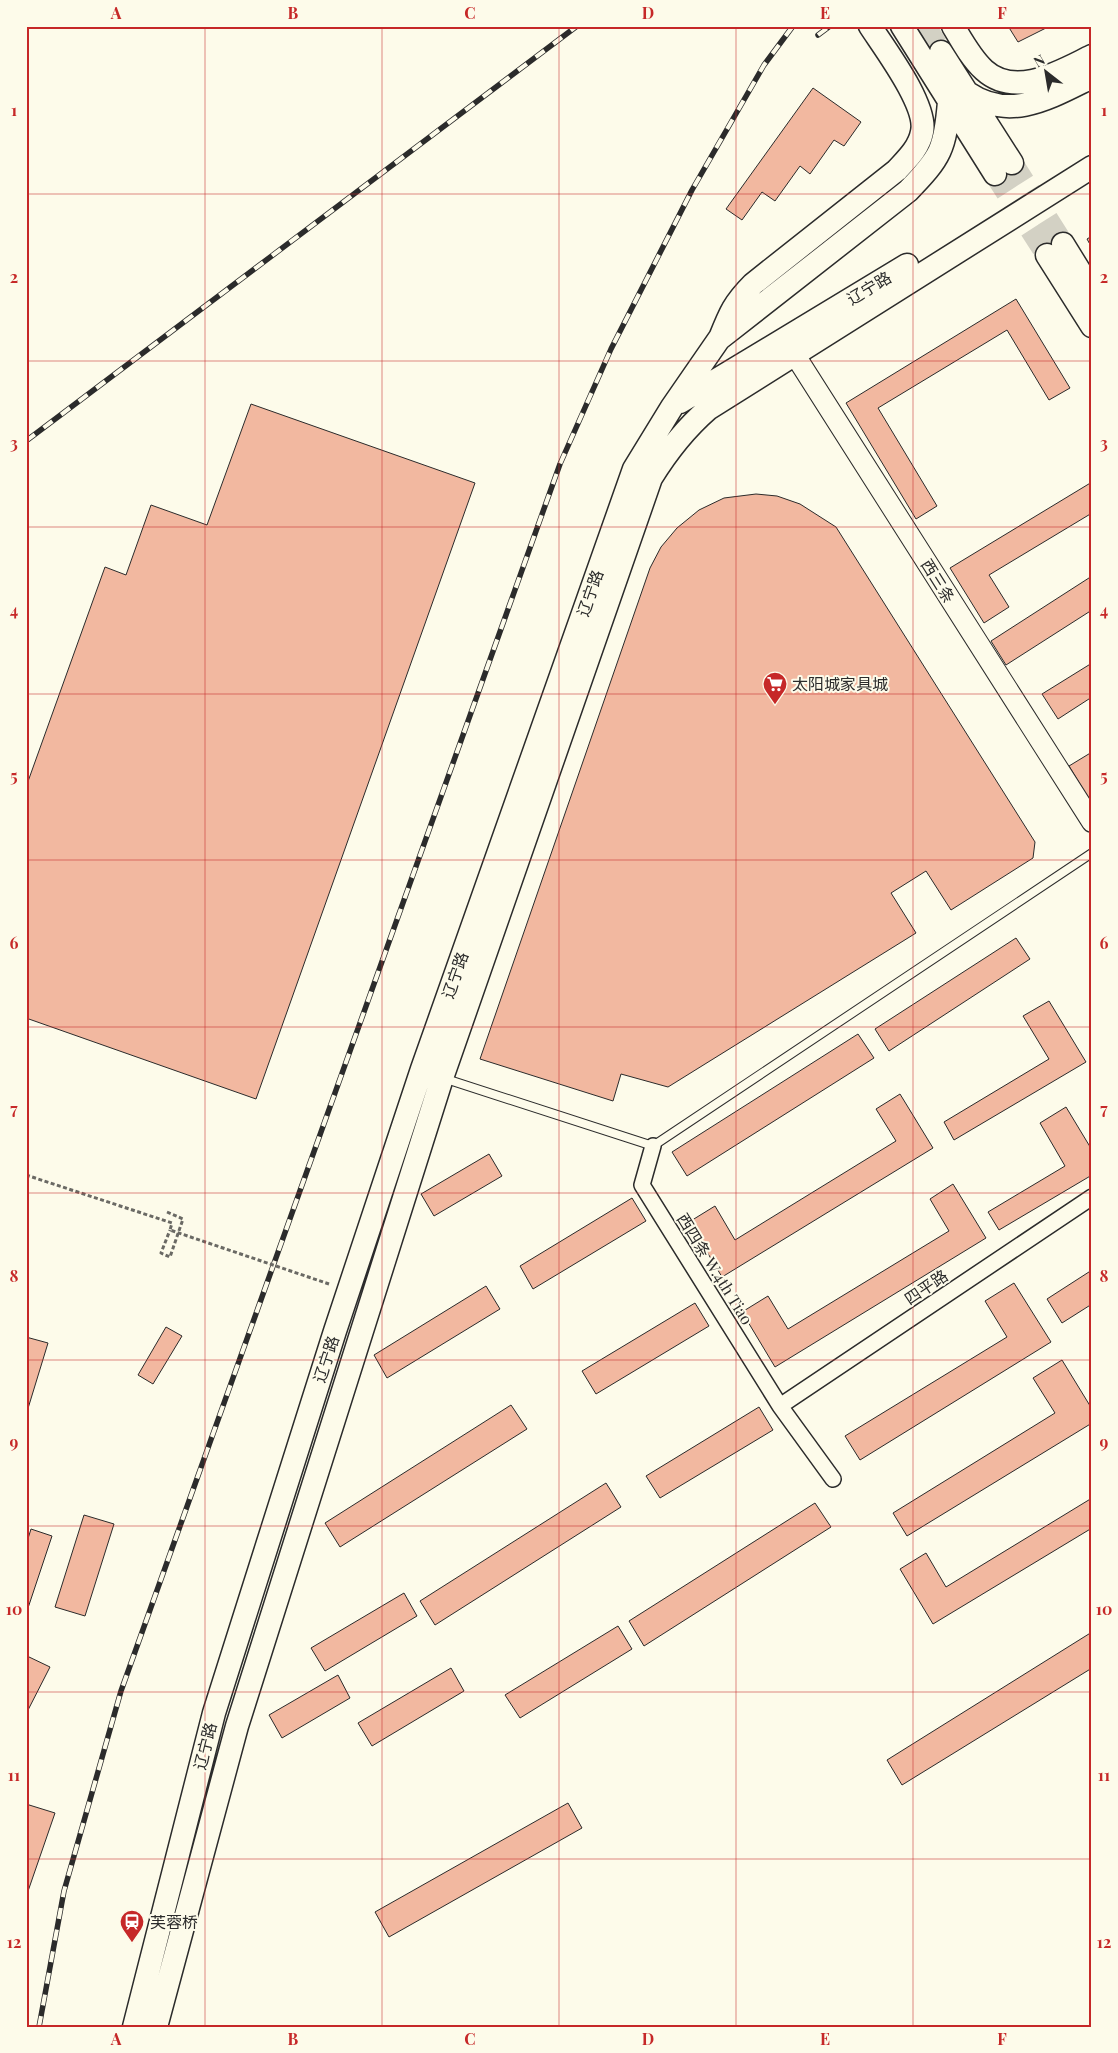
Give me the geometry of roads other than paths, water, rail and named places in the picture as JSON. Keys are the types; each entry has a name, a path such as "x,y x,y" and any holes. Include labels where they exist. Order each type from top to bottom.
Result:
{"main road":[{"path":"672,407 719,339 734,306 753,284 897,170 914,152 922,132 922,117 913,95 870,26"},
{"path":"902,26 959,98 1004,169"},
{"path":"953,26 974,59 985,71 996,78 1011,82 1034,81 1092,56"},
{"path":"719,339 908,191 931,167 940,154 959,98 941,52"},
{"path":"959,98 995,106 1025,105 1046,99 1092,77"},
{"name":"辽宁路","path":"156,2027 237,1726 442,1078 650,478 689,426 708,409 789,347 1092,154"},
{"name":"辽宁路","path":"134,2027 214,1713 335,1331 400,1135 634,470 672,407 789,347 1092,168"},
{"path":"1092,291 1055,249 1092,326"}],"street":[{"name":"西三条","path":"789,347 1092,822"},
{"name":"西四条 W.4th Tiao","path":"654,1146 642,1185 780,1406 833,1478"},
{"name":"四平路","path":"780,1406 1092,1197"}],"lane":[{"path":"442,1078 654,1146 1092,853"}],"tunnel":[{"path":"925,26 941,52"},
{"path":"1012,163 1063,244"},
{"path":"995,174 1047,255"}],"railway":[{"path":"26,441 577,26"},
{"path":"39,2027 64,1891 121,1691 560,464 611,349 692,190 764,65 793,26"},
{"path":"818,35 830,26"}],"place":[{"name":"太阳城家具城","path":"775,705"},
{"name":"芙蓉桥","path":"132,1943"}]}
